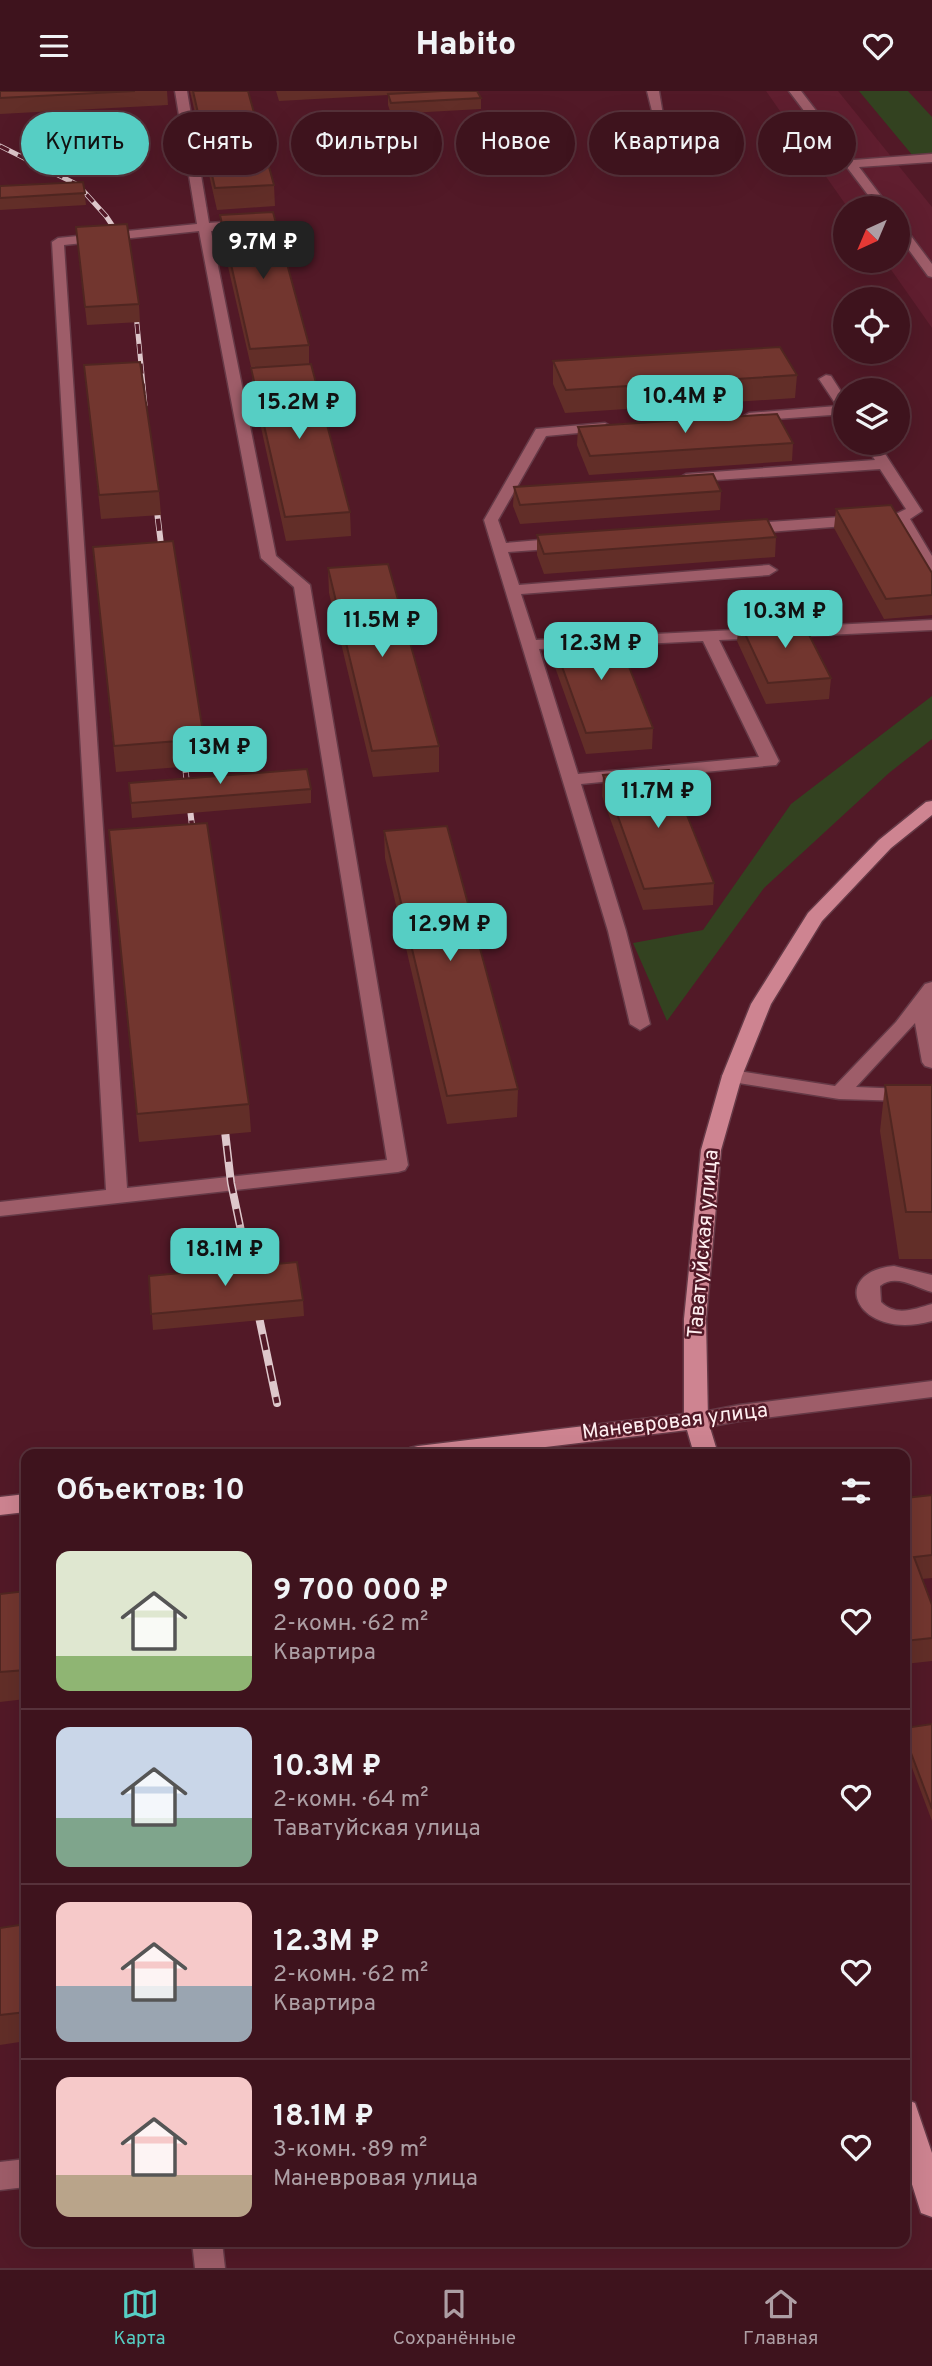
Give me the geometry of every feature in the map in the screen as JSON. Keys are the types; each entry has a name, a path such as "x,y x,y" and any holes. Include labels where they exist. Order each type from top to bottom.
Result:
{"main road":[{"name":"Таватуйская улица","path":"704,1449 696,1421 695,1319 711,1150 732,1076 761,1004 815,917 885,844 932,806"},
{"name":"Маневровая улица","path":"460,1449 696,1421"},
{"path":"0,1506 21,1504"},
{"path":"910,2129 932,2203"}],"street":[{"path":"0,1209 398,1165 302,585 269,558 204,228 181,91"},
{"path":"653,91 658,112"},
{"path":"795,91 811,112"},
{"path":"856,164 932,158"},
{"path":"856,171 875,196"},
{"path":"117,1195 58,243 118,234 271,222"},
{"path":"910,243 932,273"},
{"path":"827,379 833,389"},
{"path":"735,418 833,410"},
{"path":"624,426 541,432 517,491 491,520 617,931 640,1024"},
{"path":"731,530 901,517 915,511 881,455"},
{"path":"671,479 887,464"},
{"path":"901,517 932,569"},
{"path":"499,548 581,541"},
{"path":"512,590 769,570"},
{"path":"529,645 932,625"},
{"path":"571,780 770,761 709,636"},
{"path":"839,1093 927,995"},
{"path":"927,995 932,1062"},
{"path":"732,1076 839,1093 896,1094 932,1102"},
{"path":"932,1285 913,1275 888,1274 877,1279 870,1286 868,1294 871,1304 893,1318 914,1319 932,1313"},
{"name":"Маневровая улица","path":"696,1421 739,1413 932,1389"},
{"path":"0,2176 21,2173"},
{"path":"208,2247 210,2268"}],"shaded area":[{"path":"766,91 838,91 855,112 781,112"},
{"path":"856,113 932,207 932,328 910,297 910,287 903,287 893,273 910,273 910,196 840,196 825,175 856,175"}],"green space":[{"path":"859,91 908,91 932,117 932,154 913,156"},
{"path":"932,696 932,739 889,773 764,888 667,1021 633,943 703,930 791,804"}],"building":[{"path":"0,91 135,91 0,98"},
{"path":"193,91 248,91 254,112 198,112"},
{"path":"477,91 481,98 391,103 388,94"},
{"path":"212,175 271,175 274,185 215,188"},
{"path":"83,182 85,193 0,198 0,186"},
{"path":"273,212 309,345 250,349 220,215"},
{"path":"127,224 139,304 85,307 76,227"},
{"path":"780,347 797,375 566,390 553,361"},
{"path":"140,362 159,491 99,495 84,365"},
{"path":"311,364 350,512 285,517 251,368"},
{"path":"777,414 793,443 590,456 578,427"},
{"path":"713,474 721,491 520,505 514,487"},
{"path":"891,505 932,573 932,595 886,599 836,509"},
{"path":"767,519 776,537 544,554 537,535"},
{"path":"173,541 204,739 114,746 93,547"},
{"path":"388,564 439,746 372,751 328,568"},
{"path":"800,617 831,678 768,683 739,621"},
{"path":"615,631 653,728 586,733 551,636"},
{"path":"307,769 311,789 131,803 129,783"},
{"path":"669,770 714,883 644,889 603,775"},
{"path":"207,823 249,1104 137,1114 109,830"},
{"path":"447,826 518,1089 447,1096 384,831"},
{"path":"885,1085 932,1085 932,1212 906,1212"},
{"path":"297,1262 303,1300 151,1314 149,1276"},
{"path":"932,1495 932,1555 914,1557 932,1605 932,1638 910,1640 910,1497"},
{"path":"21,1592 21,1670 0,1672 0,1594"},
{"path":"932,1724 932,1809 910,1750 910,1727"},
{"path":"21,1925 21,2013 0,2015 0,1928"}],"railway":[{"path":"0,146 78,185 106,216 122,240"},
{"path":"135,304 145,405"},
{"path":"155,495 163,561"},
{"path":"183,749 194,843"},
{"path":"223,1114 231,1183 277,1403"}]}
